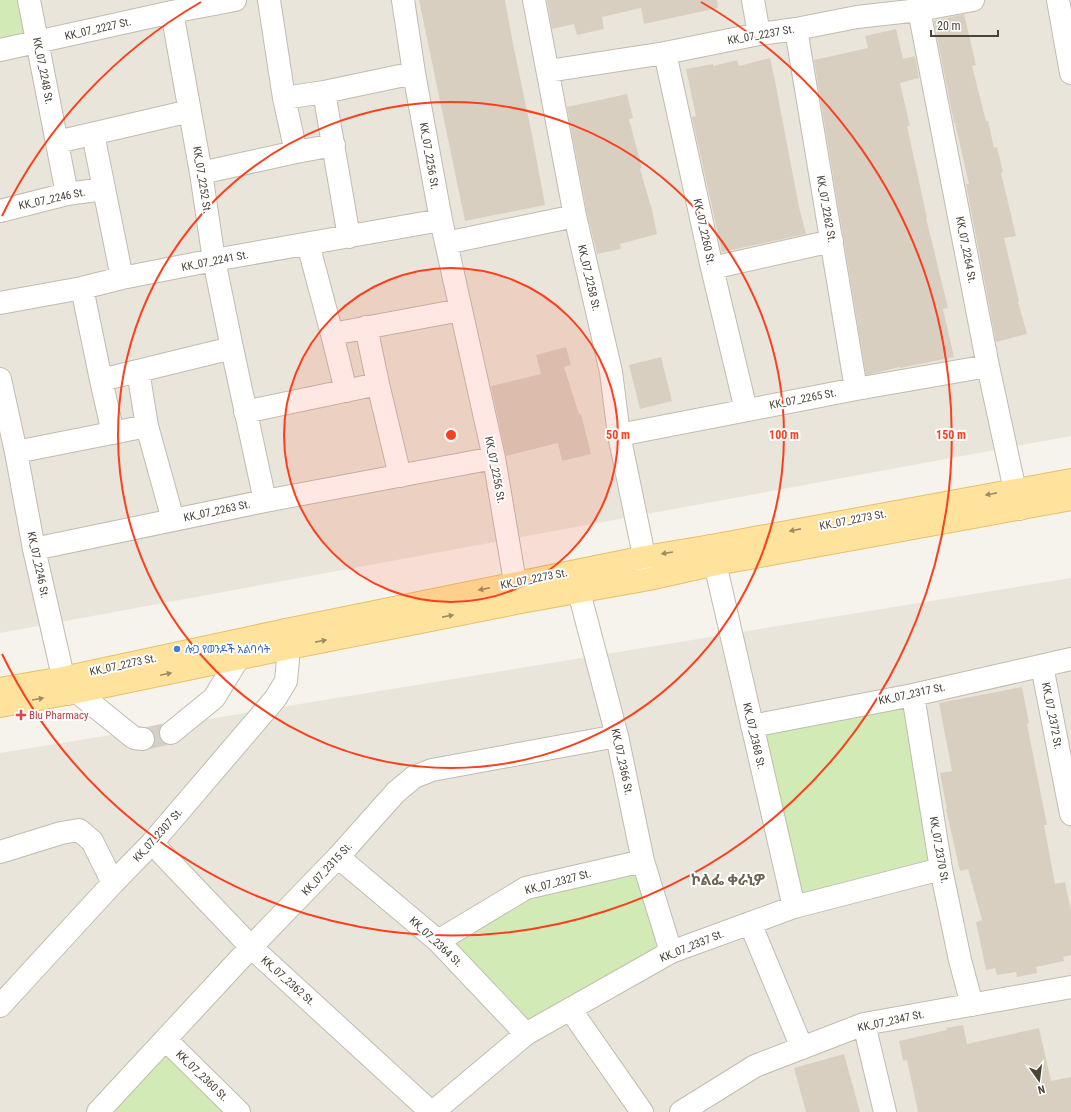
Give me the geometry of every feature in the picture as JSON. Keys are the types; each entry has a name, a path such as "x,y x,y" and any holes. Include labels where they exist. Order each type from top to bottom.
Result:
{"main road":[{"name":"KK_07_2273 St.","path":"0,706 69,688 288,639 518,592 575,571 645,557 714,555 1017,499 1071,480"},
{"name":"KK_07_2273 St.","path":"1017,499 1071,499"},
{"name":"KK_07_2273 St.","path":"518,592 579,592 649,579 714,555"},
{"name":"KK_07_2273 St.","path":"0,689 69,688 238,659 288,639"}],"street":[{"name":"KK_07_2248 St.","path":"29,0 68,194"},
{"name":"KK_07_2227 St.","path":"0,50 172,12 195,4 235,0"},
{"path":"269,0 284,98 296,152"},
{"name":"KK_07_2256 St.","path":"403,0 414,72 441,220 494,458 518,592"},
{"name":"KK_07_2258 St.","path":"534,0 575,216 611,372 619,435 649,579"},
{"path":"753,0 759,34"},
{"name":"KK_07_2237 St.","path":"548,71 665,53 759,34 796,29 855,9 919,10 973,0"},
{"path":"1058,0 1071,73"},
{"name":"KK_07_2264 St.","path":"919,10 988,366 1017,499"},
{"name":"KK_07_2252 St.","path":"172,12 201,173 214,260 265,501"},
{"name":"KK_07_2262 St.","path":"796,29 856,389"},
{"name":"KK_07_2260 St.","path":"665,53 712,268 746,410"},
{"path":"284,98 324,92 414,72"},
{"path":"324,92 349,237"},
{"path":"57,142 190,111"},
{"path":"93,134 122,278"},
{"path":"201,173 334,145"},
{"name":"KK_07_2246 St.","path":"0,211 68,194 104,189"},
{"path":"446,243 575,216"},
{"name":"KK_07_2241 St.","path":"0,303 82,288 122,278 214,260 441,220"},
{"path":"712,268 832,241"},
{"path":"308,244 346,390"},
{"path":"82,288 113,433"},
{"path":"332,334 462,310"},
{"path":"366,327 400,476"},
{"path":"101,380 232,348"},
{"name":"KK_07_2265 St.","path":"619,435 856,389 988,366"},
{"path":"138,371 148,426 173,520"},
{"name":"KK_07_2246 St.","path":"0,379 16,452 34,549 69,688"},
{"path":"245,412 378,384"},
{"path":"16,452 148,426"},
{"name":"KK_07_2263 St.","path":"34,549 265,501 494,458"},
{"name":"KK_07_2368 St.","path":"714,555 794,907"},
{"name":"KK_07_2366 St.","path":"575,571 579,592 617,736 643,861 671,952"},
{"name":"KK_07_2307 St.","path":"0,1006 113,883 152,843 275,699 286,681 288,639"},
{"path":"170,734 214,698 238,659"},
{"name":"KK_07_2317 St.","path":"752,726 913,695 1071,659"},
{"name":"KK_07_2372 St.","path":"1042,666 1071,814"},
{"path":"69,688 134,738 143,739"},
{"name":"KK_07_2370 St.","path":"913,695 941,869 960,960 972,1005"},
{"name":"KK_07_2315 St.","path":"98,1112 251,947 338,857 396,792 414,777 432,770 617,736"},
{"path":"0,852 61,833 79,830 92,841 113,883"},
{"name":"KK_07_2362 St.","path":"152,843 251,947 432,1112"},
{"name":"KK_07_2364 St.","path":"338,857 438,941 526,1034"},
{"name":"KK_07_2327 St.","path":"438,941 526,888 643,861"},
{"name":"KK_07_2337 St.","path":"432,1112 526,1034 671,952 794,907 941,869"},
{"path":"750,923 802,1048"},
{"name":"KK_07_2347 St.","path":"681,1112 755,1066 864,1024 1071,987"},
{"path":"570,1009 642,1112"},
{"path":"864,1024 885,1112"},
{"name":"KK_07_2360 St.","path":"166,1040 239,1112"}],"shaded area":[{"path":"0,0 1071,0 1071,436 0,633"},
{"path":"1071,578 1071,1112 0,1112 0,753"}],"green space":[{"path":"0,0 29,0 37,42 0,50"},
{"path":"913,695 941,869 794,907 752,726"},
{"path":"643,861 671,952 526,1034 438,941 525,883"},
{"path":"166,1040 239,1112 98,1112"}],"building":[{"path":"419,0 505,0 545,205 465,221"},
{"path":"547,0 717,0 718,8 644,24 641,8 602,17 604,29 577,35 574,24 552,29"},
{"path":"964,14 976,65 972,66 986,121 988,121 994,148 997,147 1003,172 1001,173 1016,236 1004,238 1018,302 1027,334 996,342 966,184 969,184 954,123 934,21"},
{"path":"896,29 903,59 915,56 919,78 900,83 910,126 907,126 926,218 948,308 943,309 954,357 866,375 814,60 868,48 865,36"},
{"path":"770,58 799,207 806,234 722,252 692,117 696,116 686,69 713,64 713,66 737,60 739,66"},
{"path":"627,94 633,118 629,119 657,234 620,244 621,249 597,254 587,213 567,107"},
{"path":"566,347 571,365 564,367 579,414 581,414 591,454 562,461 558,443 506,456 491,386 541,374 536,355"},
{"path":"661,357 672,401 640,409 629,365"},
{"path":"1022,687 1029,723 1027,724 1047,825 1044,825 1055,884 1065,882 1071,911 1071,955 1063,957 1064,961 1036,967 1037,973 1017,977 1016,972 997,975 995,968 986,970 976,922 982,920 968,869 960,871 946,809 940,773 952,771 939,703"},
{"path":"963,1025 967,1044 1039,1028 1051,1081 1071,1077 1071,1112 918,1112 907,1060 903,1061 899,1041 947,1030 946,1028"},
{"path":"844,1054 860,1112 806,1112 794,1068"}],"tunnel":[{"path":"143,739 171,733"}],"place":[{"name":"ሎጋ የወንዶች አልባሳት","path":"177,649"},
{"name":"Blu Pharmacy","path":"21,715"}],"district":[{"name":"ኮልፌ ቀራኒዎ","path":"728,880"}]}
